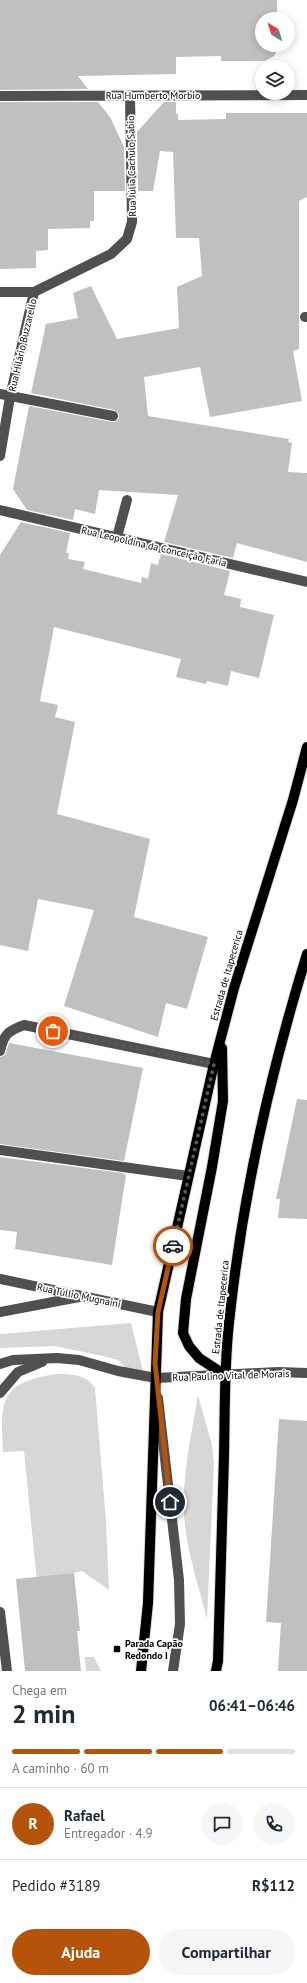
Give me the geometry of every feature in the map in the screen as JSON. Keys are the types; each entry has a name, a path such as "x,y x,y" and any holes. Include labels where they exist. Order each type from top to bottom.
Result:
{"main road":[{"name":"Estrada de Itapecerica","path":"141,1671 148,1603 158,1312 214,1064 234,988 293,800 307,747"},
{"name":"Estrada de Itapecerica","path":"216,1671 218,1661 225,1375 228,1324 239,1241 260,1128 294,996 307,954"},
{"path":"222,1035 223,1101 212,1167 186,1300 183,1333 189,1346 199,1358 225,1375"}],"street":[{"name":"Rua Júlia Cachulo Sabio","path":"0,292 34,292 110,254 126,239 132,222 130,95"},
{"name":"Rua Humberto Morbio","path":"0,96 307,95"},
{"name":"Rua Hilário Buzzarello","path":"0,456 5,395 34,292"},
{"path":"5,395 113,416"},
{"path":"117,537 127,500"},
{"name":"Rua Leopoldina da Conceição Faria","path":"0,510 307,582"},
{"path":"0,1051 2,1043 9,1030 24,1025 214,1064"},
{"path":"0,1150 188,1176"},
{"name":"Rua Túllio Mugnaini","path":"0,1279 158,1312"},
{"path":"0,1312 83,1296"},
{"path":"0,1364 13,1360 57,1358"},
{"path":"0,1393 18,1372 38,1363 57,1358"},
{"name":"Rua Paulino Vital de Morais","path":"57,1358 79,1360 118,1371 156,1378 278,1372 307,1373"},
{"name":"Estrada de Itapecerica","path":"156,1378 179,1580 180,1624 173,1671"},
{"path":"0,1612 7,1671"}],"shaded area":[{"path":"131,1323 146,1383 134,1376 118,1360 98,1355 55,1346 0,1348 0,1334"},
{"path":"55,1374 83,1377 95,1388 106,1521 109,1590 82,1571 74,1573 41,1623 24,1451 3,1452 2,1419 7,1397 14,1389 23,1383"},
{"path":"198,1395 212,1445 214,1464 207,1619 189,1550 184,1510 187,1460"},
{"path":"85,1657 94,1657 101,1671 86,1671"}],"building":[{"path":"0,0 277,0 277,12 255,12 255,52 276,52 274,56 267,60 221,61 221,56 176,57 176,74 78,76 88,89 0,90"},
{"path":"0,102 98,102 110,117 124,147 125,191 94,191 94,221 90,221 90,228 48,229 48,250 36,251 36,268 0,269"},
{"path":"164,102 176,102 176,114 178,114 178,120 226,119 226,113 307,113 307,197 299,201 299,349 293,351 302,401 210,417 200,367 144,377 148,416 289,439 288,442 292,443 288,472 307,473 307,562 237,543 233,558 164,542 178,495 99,490 95,514 75,509 73,520 27,510 13,489 29,406 112,422 115,422 119,418 119,414 114,410 31,393 46,324 78,318 73,293 91,286 117,339 179,328 177,287 202,276 199,238 176,238 173,152 160,151 153,191 138,191 137,132"},
{"path":"21,522 70,533 66,553 69,553 68,559 85,562 83,569 141,583 142,577 148,579 151,563 158,565 161,554 230,571 224,595 241,599 240,607 274,615 259,678 231,671 228,686 207,681 206,684 176,677 181,659 54,627 40,701 58,705 55,717 75,722 57,814 150,839 134,917 208,937 187,1009 166,1003 158,1037 64,1006 94,910 38,899 28,951 0,945 0,555"},
{"path":"9,1043 143,1068 124,1161 0,1144 0,1057 5,1055"},
{"path":"297,1099 307,1100 307,1219 278,1218 280,1199 276,1199"},
{"path":"0,1157 122,1173 126,1175 112,1265 15,1249 17,1232 0,1230"},
{"path":"279,1419 307,1421 307,1671 278,1671 281,1623 266,1622"},
{"path":"74,1573 80,1631 77,1631 81,1671 25,1671 16,1579"}],"way so far":[{"path":"53,1031 214,1064 173,1246"}],"place":[{"name":"Parada Capão Redondo I","path":"117,1649"}],"route":[{"path":"170,1502 155,1363 158,1312 173,1246"}]}
